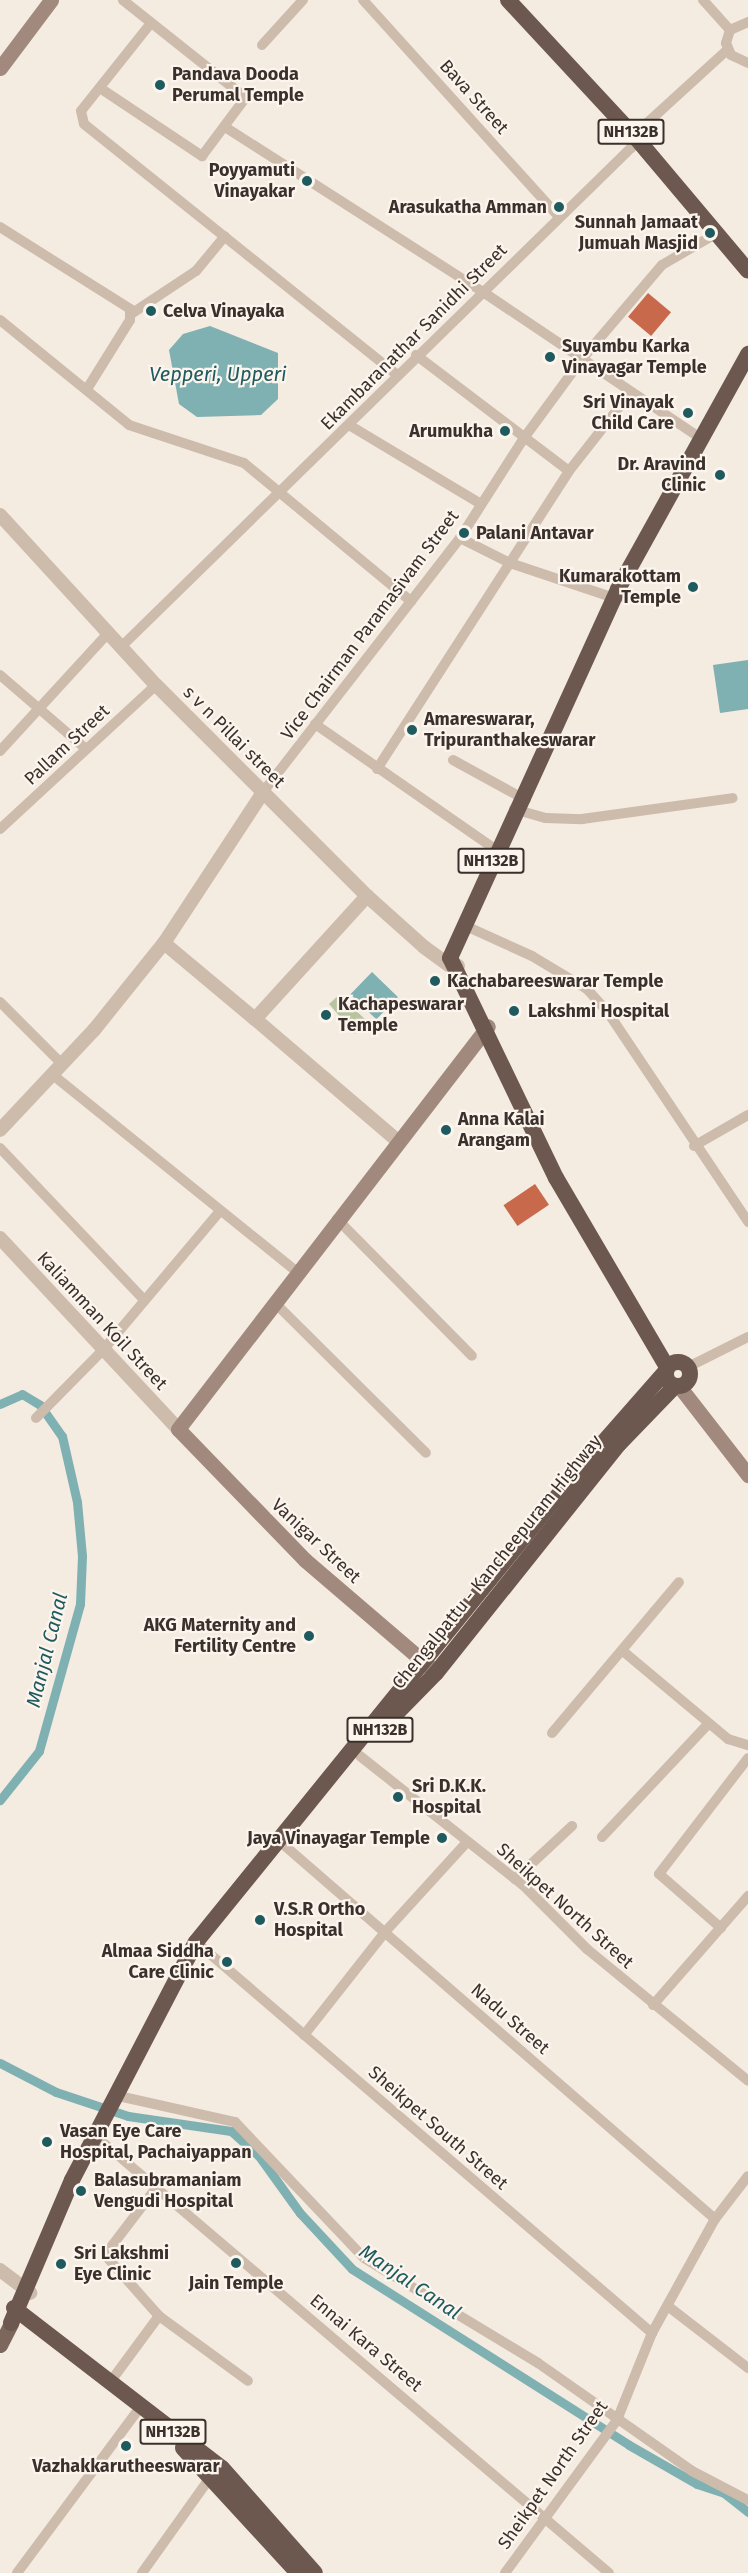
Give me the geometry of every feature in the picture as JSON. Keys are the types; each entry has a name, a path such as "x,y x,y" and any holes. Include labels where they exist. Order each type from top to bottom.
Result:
{"highway":[{"name":"NH132B","path":"508,0 637,139 748,271"},
{"name":"NH132B","path":"454,965 453,945 496,850 700,438 748,354"},
{"name":"NH132B","path":"620,597 748,371"},
{"name":"NH132B","path":"454,965 520,805"},
{"path":"27,2290 116,2104 199,1945 281,1842 430,1668 572,1478 677,1374 485,1028 454,965"},
{"name":"Chengalpattu - Kancheepuram Highway","path":"281,1842 360,1756 430,1668"},
{"path":"14,2314 116,2104"},
{"name":"NH132B","path":"14,2314 111,2381 186,2450 209,2479 298,2573"},
{"name":"NH132B","path":"14,2314 222,2468 315,2573"}],"main road":[{"path":"0,68 51,0"},
{"path":"178,1429 485,1028"},
{"path":"677,1374 748,1461"},
{"path":"677,1374 748,1475"},
{"name":"Vanigar Street","path":"178,1429 305,1560 430,1668"},
{"path":"0,2345 14,2314"}],"street":[{"path":"100,88 198,155 204,156 243,101 241,94 123,0"},
{"path":"262,45 303,0"},
{"name":"Bava Street","path":"363,0 560,217"},
{"path":"703,0 730,30 728,50 736,60 748,63"},
{"path":"730,30 748,22"},
{"path":"151,23 81,111 84,124 396,374"},
{"name":"Ekambaranathar Sanidhi Street","path":"121,646 281,493 396,374 560,217 637,139 646,124 728,50"},
{"path":"225,127 483,292 700,438"},
{"path":"0,227 127,306 131,314"},
{"name":"Vice Chairman Paramasivam Street","path":"263,792 460,538 524,438 582,358 662,265 717,233"},
{"path":"87,389 131,314 196,271 225,236"},
{"path":"0,320 129,425 235,459 281,493 411,601"},
{"path":"416,355 569,471"},
{"path":"377,769 569,471 631,392"},
{"path":"349,425 481,504"},
{"name":"s v n Pillai street","path":"0,514 156,685 367,896 424,947 454,965"},
{"path":"460,538 510,563 620,597"},
{"path":"0,751 108,633"},
{"path":"1,678 39,707 86,749"},
{"name":"Pallam Street","path":"0,829 156,685"},
{"path":"315,724 496,850"},
{"path":"453,760 520,805 582,819 733,798"},
{"path":"0,1130 53,1075 164,944 263,792"},
{"path":"255,1019 367,896"},
{"path":"468,927 532,956 586,989 607,1011 694,1146 748,1222"},
{"path":"164,944 398,1141"},
{"path":"424,947 436,950 453,945"},
{"path":"0,1002 62,1064"},
{"path":"53,1075 297,1272"},
{"path":"694,1146 748,1115"},
{"path":"0,1148 144,1300"},
{"path":"36,1418 103,1350 220,1211"},
{"path":"338,1220 472,1356"},
{"name":"Kaliamman Koil Street","path":"0,1238 178,1429"},
{"path":"274,1302 426,1453"},
{"path":"677,1374 748,1337"},
{"path":"552,1733 624,1652 679,1582"},
{"path":"624,1652 728,1739 748,1745"},
{"path":"602,1837 710,1723"},
{"name":"Sheikpet North Street","path":"360,1756 515,1879 653,2005 748,2081"},
{"path":"721,1928 659,1874 748,1758"},
{"path":"515,1879 572,1826"},
{"name":"Nadu Street","path":"281,1842 715,2218"},
{"path":"304,2035 385,1932 467,1842"},
{"path":"653,2005 748,1896"},
{"name":"Sheikpet South Street","path":"199,1945 652,2333"},
{"path":"116,2104 235,2122 364,2258 538,2364 617,2421 692,2470 748,2500"},
{"name":"Ennai Kara Street","path":"100,2140 547,2516 609,2573"},
{"name":"Sheikpet North Street","path":"505,2573 617,2421 652,2333 669,2307 715,2218 748,2176"},
{"path":"156,2188 105,2255 159,2316 248,2381"},
{"path":"0,2270 27,2290"},
{"path":"669,2307 748,2368"},
{"path":"111,2381 159,2316"},
{"path":"17,2573 139,2408"},
{"path":"142,2573 209,2479"}],"green space":[{"path":"339,995 367,1021 355,1034 329,1004"}],"water":[{"name":"Vepperi, Upperi","path":"210,326 278,353 278,399 261,415 197,417 179,404 169,350 183,334"},
{"path":"748,660 748,709 720,713 713,665"},
{"path":"372,972 398,997 376,1019 350,994"}],"building":[{"path":"648,293 671,312 651,336 628,317"},
{"path":"535,1184 549,1205 517,1226 503,1205"}],"waterway":[{"name":"Manjal Canal","path":"0,1404 22,1394 40,1405 62,1436 77,1502 82,1556 80,1604 39,1751 0,1800"},
{"name":"Manjal Canal","path":"0,2063 56,2092 128,2116 231,2131 259,2156 300,2213 352,2269 629,2445 697,2484 724,2493 748,2512"}],"place":[{"name":"Pandava Dooda Perumal Temple","path":"160,85"},
{"name":"Poyyamuti Vinayakar","path":"307,181"},
{"name":"Arasukatha Amman","path":"559,207"},
{"name":"Sunnah Jamaat Jumuah Masjid","path":"710,233"},
{"name":"Celva Vinayaka","path":"151,311"},
{"name":"Suyambu Karka Vinayagar Temple","path":"550,357"},
{"name":"Sri Vinayak Child Care","path":"688,413"},
{"name":"Arumukha","path":"505,431"},
{"name":"Dr. Aravind Clinic","path":"720,475"},
{"name":"Palani Antavar","path":"464,533"},
{"name":"Kumarakottam Temple","path":"693,587"},
{"name":"Amareswarar, Tripuranthakeswarar","path":"412,730"},
{"name":"Kachabareeswarar Temple","path":"435,981"},
{"name":"Lakshmi Hospital","path":"514,1011"},
{"name":"Kachapeswarar Temple","path":"326,1015"},
{"name":"Anna Kalai Arangam","path":"446,1130"},
{"name":"AKG Maternity and Fertility Centre","path":"309,1636"},
{"name":"Sri D.K.K. Hospital","path":"398,1797"},
{"name":"Jaya Vinayagar Temple","path":"442,1838"},
{"name":"V.S.R Ortho Hospital","path":"260,1920"},
{"name":"Almaa Siddha Care Clinic","path":"227,1962"},
{"name":"Vasan Eye Care Hospital, Pachaiyappan","path":"47,2142"},
{"name":"Balasubramaniam Vengudi Hospital","path":"81,2191"},
{"name":"Jain Temple","path":"236,2263"},
{"name":"Sri Lakshmi Eye Clinic","path":"61,2264"},
{"name":"Vazhakkarutheeswarar","path":"126,2446"}]}
